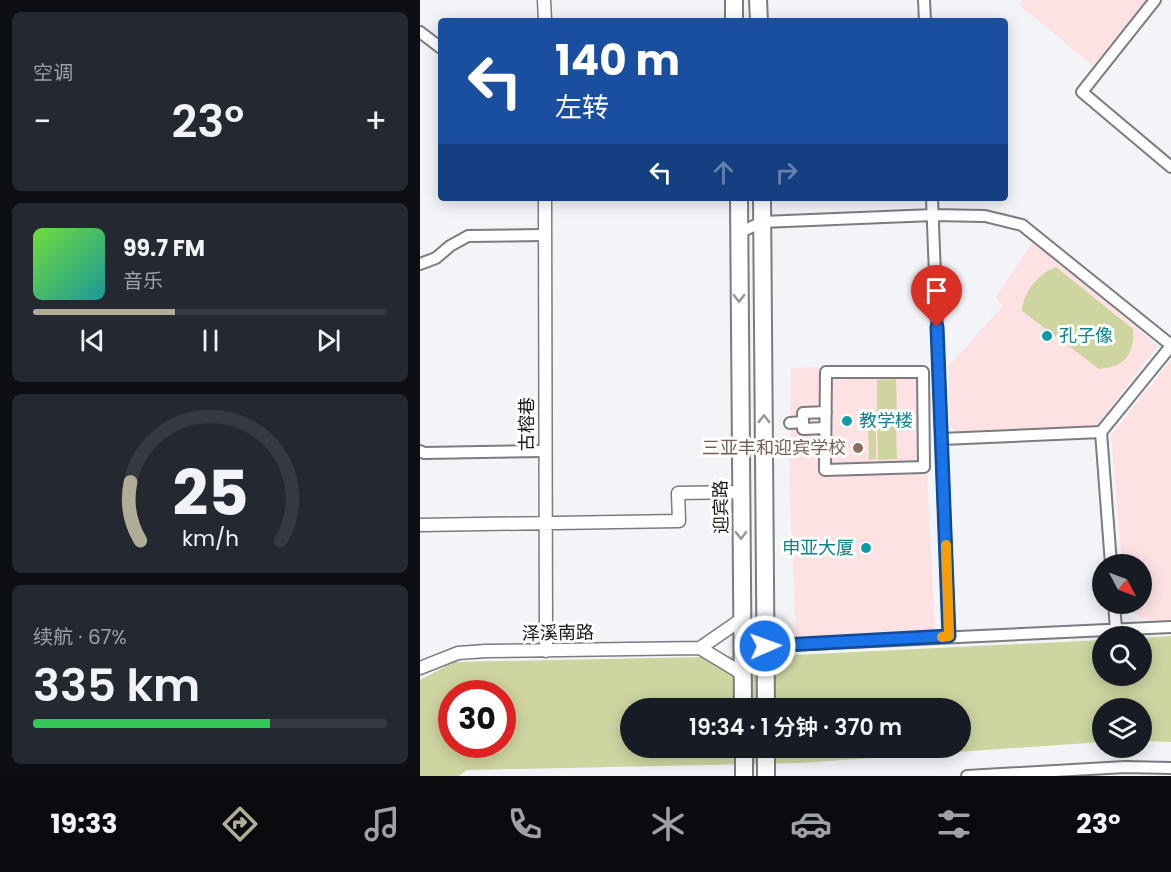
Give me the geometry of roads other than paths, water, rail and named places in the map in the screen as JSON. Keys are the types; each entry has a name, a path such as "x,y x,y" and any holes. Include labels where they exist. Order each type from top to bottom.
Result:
{"highway":[{"path":"734,0 734,18"},
{"path":"758,0 759,18"},
{"name":"迎宾路","path":"739,201 743,698"},
{"path":"750,201 762,222"},
{"path":"762,201 766,698"},
{"path":"738,256 763,255"},
{"path":"744,758 744,776"},
{"path":"766,758 766,776"}],"street":[{"path":"544,0 544,18"},
{"path":"924,0 925,18"},
{"path":"1155,0 1082,92 1171,167"},
{"path":"420,32 438,46"},
{"name":"古榕巷","path":"545,201 546,651"},
{"path":"932,201 949,636"},
{"path":"739,233 762,222 933,216 985,216 1022,225 1171,346 1101,432 1110,554"},
{"path":"420,264 436,258 450,246 468,236 545,235"},
{"path":"826,372 924,372 924,467 825,470 826,412 826,372"},
{"path":"825,428 803,429 803,413 826,412"},
{"path":"790,423 803,422"},
{"path":"942,439 1101,432"},
{"path":"420,451 424,453 546,450"},
{"path":"420,525 679,520 678,493 741,492"},
{"path":"742,619 700,648 743,674"},
{"path":"1152,628 1171,627"},
{"path":"765,646 1092,630"},
{"name":"泽溪南路","path":"420,668 458,653 486,651 700,648"},
{"path":"967,776 1132,772 1171,768"}],"place":[{"name":"孔子像","path":"1047,336"},
{"name":"教学楼","path":"847,421"},
{"name":"三亚丰和迎宾学校","path":"858,448"},
{"name":"申亚大厦","path":"866,548"}]}
